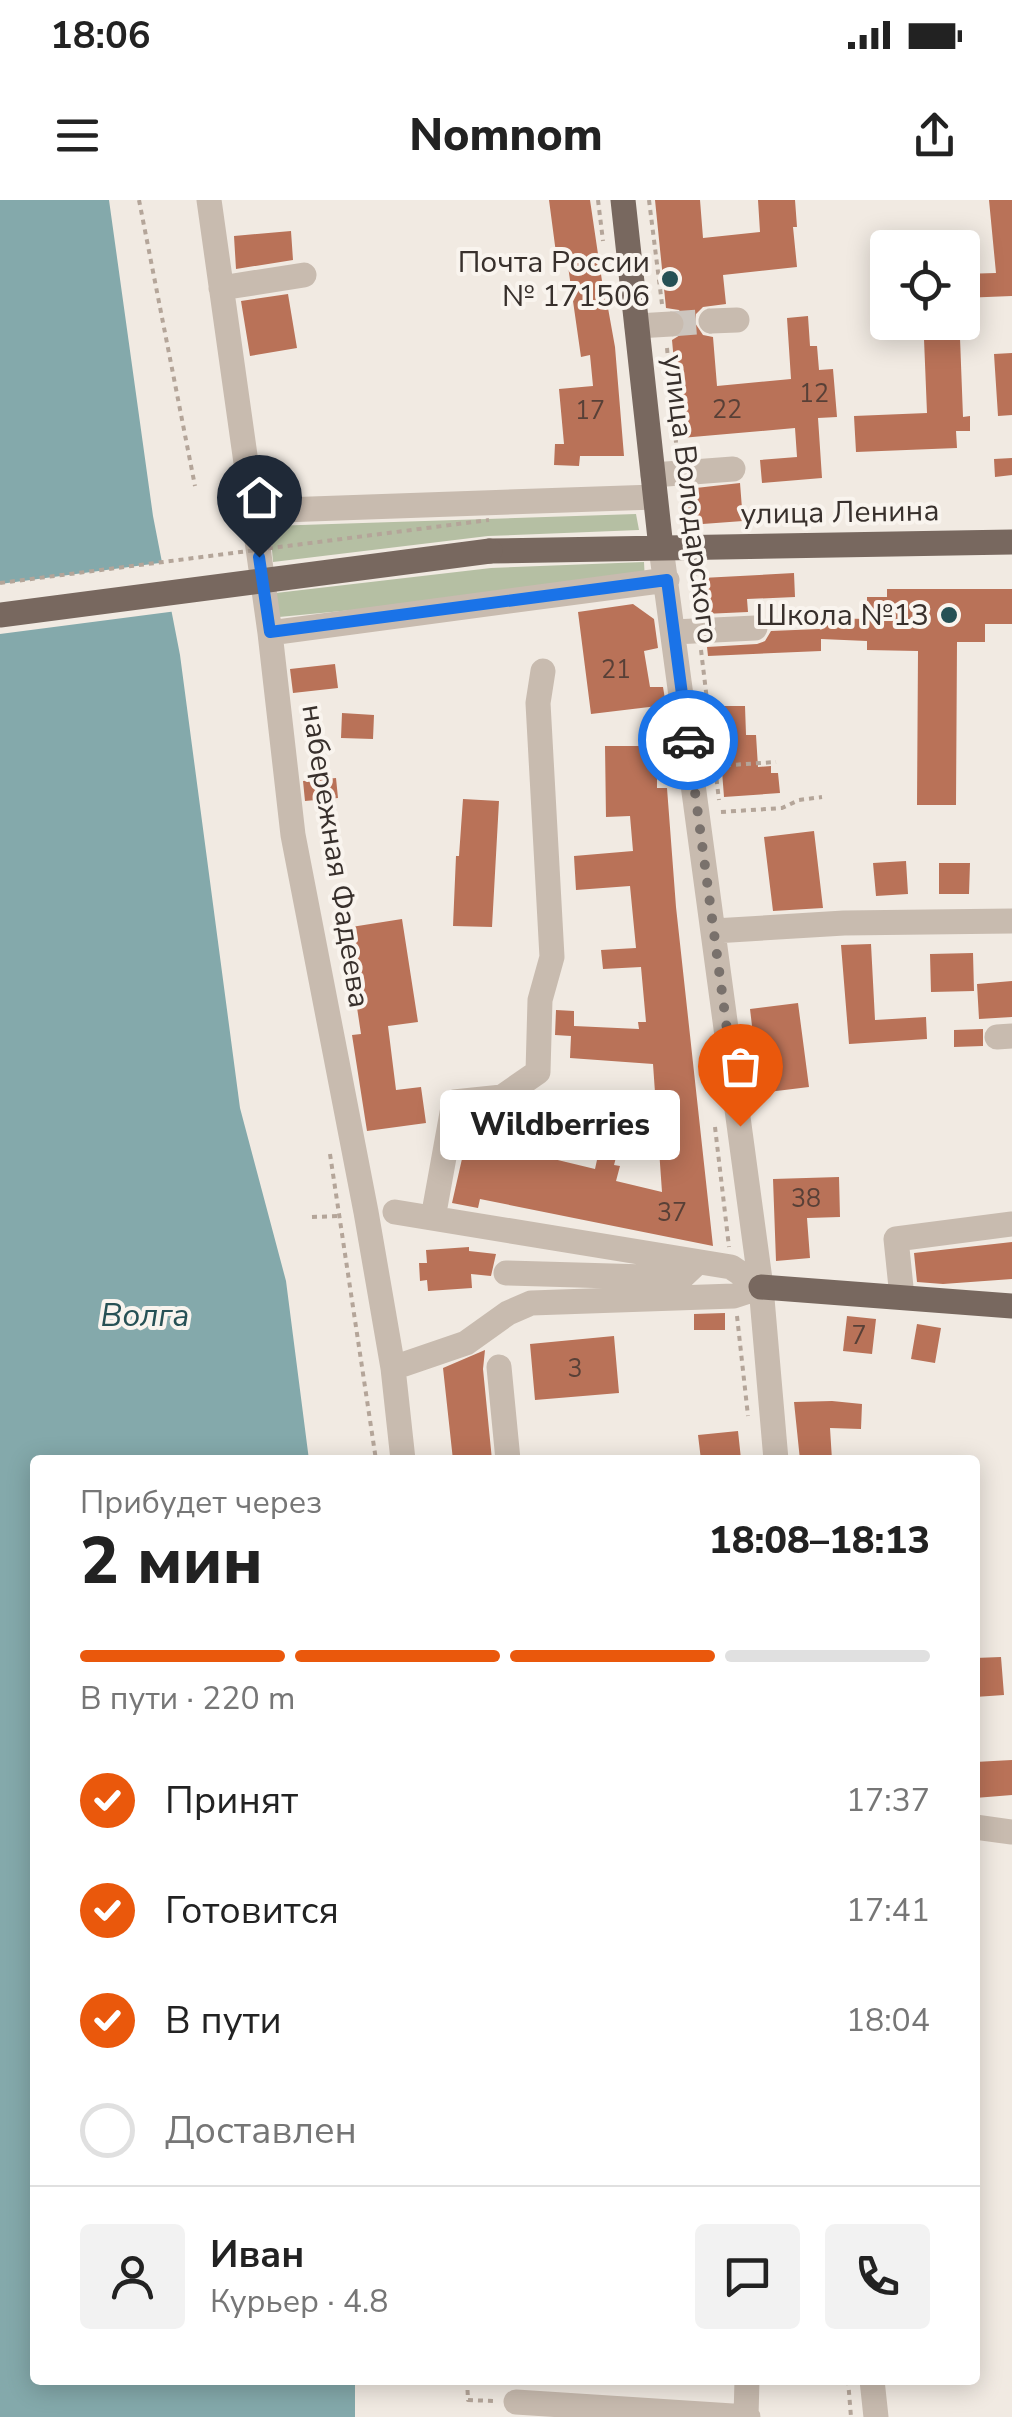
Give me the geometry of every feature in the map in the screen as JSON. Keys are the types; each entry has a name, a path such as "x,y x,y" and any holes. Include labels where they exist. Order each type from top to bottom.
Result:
{"main road":[{"name":"улица Володарского","path":"623,200 637,326 663,482 661,548"},
{"name":"улица Ленина","path":"0,615 490,552 1012,542"},
{"path":"761,1286 1012,1306"}],"street":[{"name":"набережная Фадеева","path":"209,200 270,632 293,836 366,1212 393,1368 402,1455"},
{"path":"222,288 304,276"},
{"path":"637,326 668,324"},
{"path":"252,511 663,482 732,469"},
{"name":"улица Володарского","path":"661,548 761,1286 776,1455"},
{"path":"270,632 667,580"},
{"path":"674,632 755,628"},
{"path":"502,1097 538,1072 540,1000 552,956 538,703 543,672"},
{"path":"714,931 844,923 1012,921"},
{"path":"433,1218 454,1102 502,1097 590,1119"},
{"path":"396,1212 689,1270"},
{"path":"902,1297 896,1239 1012,1224"},
{"path":"506,1272 731,1267 761,1286"},
{"path":"689,1270 702,1297"},
{"path":"393,1368 466,1343 508,1313 532,1303 734,1296 761,1286"},
{"path":"499,1368 508,1455"},
{"path":"980,1828 1012,1832"},
{"path":"516,2399 747,2417 747,2385"},
{"path":"873,2385 876,2417"}],"path":[{"path":"139,200 195,486"},
{"path":"649,200 668,324 663,482 685,526 697,532"},
{"path":"0,583 490,520"},
{"path":"716,766 776,762"},
{"path":"721,812 782,808 799,800 822,798"},
{"path":"312,1217 340,1216"},
{"path":"466,2385 468,2400 516,2399"},
{"path":"848,2385 851,2417"}],"green space":[{"path":"636,514 639,530 488,536 273,562 270,526"},
{"path":"644,562 645,582 279,617 276,593 491,568"}],"water":[{"name":"Волга","path":"0,200 109,200 153,516 180,655 240,1108 286,1281 308,1455 30,1455 30,2385 355,2385 355,2417 0,2417"}],"pier":[{"path":"167,562 177,611 0,634 0,584"}],"building":[{"path":"549,200 590,200 615,347 624,456 580,456 579,466 554,465 555,444 564,444 559,389 593,386 590,355 581,357 566,252 556,253"},
{"path":"655,200 700,200 703,238 760,232 758,200 795,200 797,267 723,275 726,304 703,307 696,314 695,323 703,335 713,337 717,386 791,379 787,318 808,316 810,346 817,346 819,370 833,369 837,417 818,418 822,478 762,483 760,460 797,457 795,428 681,438 672,340 685,332 687,322 679,310 666,308"},
{"path":"989,200 1012,200 1012,296 980,297 980,273 996,273"},
{"path":"291,231 293,260 236,269 234,236"},
{"path":"288,294 297,348 250,356 241,301"},
{"path":"924,340 960,340 963,417 970,416 970,431 956,431 957,448 856,452 854,416 927,413"},
{"path":"1012,353 1012,415 998,416 994,354"},
{"path":"1012,458 1012,475 995,477 994,459"},
{"path":"740,483 743,521 689,525 687,489"},
{"path":"794,573 795,597 747,599 748,612 704,614 702,578"},
{"path":"887,589 1012,589 1012,624 985,624 985,642 957,642 956,805 917,805 918,651 867,650 867,641 821,639 821,651 708,656 707,647 757,644 765,641 771,631 819,629 819,618 867,619 867,597 887,597"},
{"path":"633,604 654,619 658,648 644,651 650,687 663,687 666,705 591,714 578,612"},
{"path":"335,664 338,688 293,693 290,669"},
{"path":"717,706 745,706 746,735 756,735 758,767 771,766 771,773 778,773 780,793 724,797"},
{"path":"342,713 374,715 373,739 341,738"},
{"path":"605,746 657,746 657,788 667,788 713,1246 480,1199 478,1208 452,1203 471,1119 496,1125 492,1144 595,1169 604,1128 623,1131 614,1165 620,1166 616,1181 662,1192 653,1064 570,1058 571,1036 555,1035 556,1010 574,1011 574,1026 639,1029 638,1022 646,1022 641,967 603,969 601,950 636,948 630,886 576,890 574,856 633,851 630,816 606,817"},
{"path":"336,778 338,798 305,801 303,781"},
{"path":"463,799 499,801 492,927 453,926"},
{"path":"814,831 823,908 773,911 764,837"},
{"path":"906,861 908,894 876,896 873,863"},
{"path":"939,863 970,863 969,894 939,894"},
{"path":"402,919 418,1022 388,1026 396,1090 421,1087 426,1123 367,1131 352,1035 361,1034 345,928"},
{"path":"871,944 875,1020 926,1017 927,1039 849,1044 841,945"},
{"path":"973,953 974,991 931,992 930,954"},
{"path":"1012,981 1012,1017 979,1019 977,984"},
{"path":"798,1003 809,1087 760,1093 750,1009"},
{"path":"983,1029 983,1046 954,1047 954,1030"},
{"path":"839,1177 840,1217 807,1218 810,1258 776,1261 773,1179"},
{"path":"1012,1242 1012,1279 917,1282 914,1253"},
{"path":"469,1247 469,1251 496,1254 491,1276 471,1274 472,1288 428,1291 427,1280 420,1281 419,1263 427,1263 426,1250"},
{"path":"725,1313 725,1330 694,1330 694,1314"},
{"path":"847,1316 876,1319 872,1354 843,1351"},
{"path":"917,1324 941,1328 935,1363 911,1359"},
{"path":"614,1336 619,1393 535,1400 530,1344"},
{"path":"485,1350 483,1369 492,1455 452,1455 443,1368"},
{"path":"794,1402 862,1404 861,1429 830,1428 832,1455 799,1455"},
{"path":"738,1431 741,1455 700,1455 698,1435"},
{"path":"1001,1657 1004,1695 980,1697 980,1658"},
{"path":"1012,1760 1012,1795 980,1798 980,1762"}],"tunnel":[{"path":"671,324 711,321"}],"way so far":[{"path":"688,740 740,1126"}],"place":[{"name":"Почта России № 171506","path":"670,279"},
{"name":"Школа №13","path":"949,615"},
{"name":"Wildberries","path":"740,1126"}],"route":[{"path":"259,557 270,632 667,580 688,740"}]}
